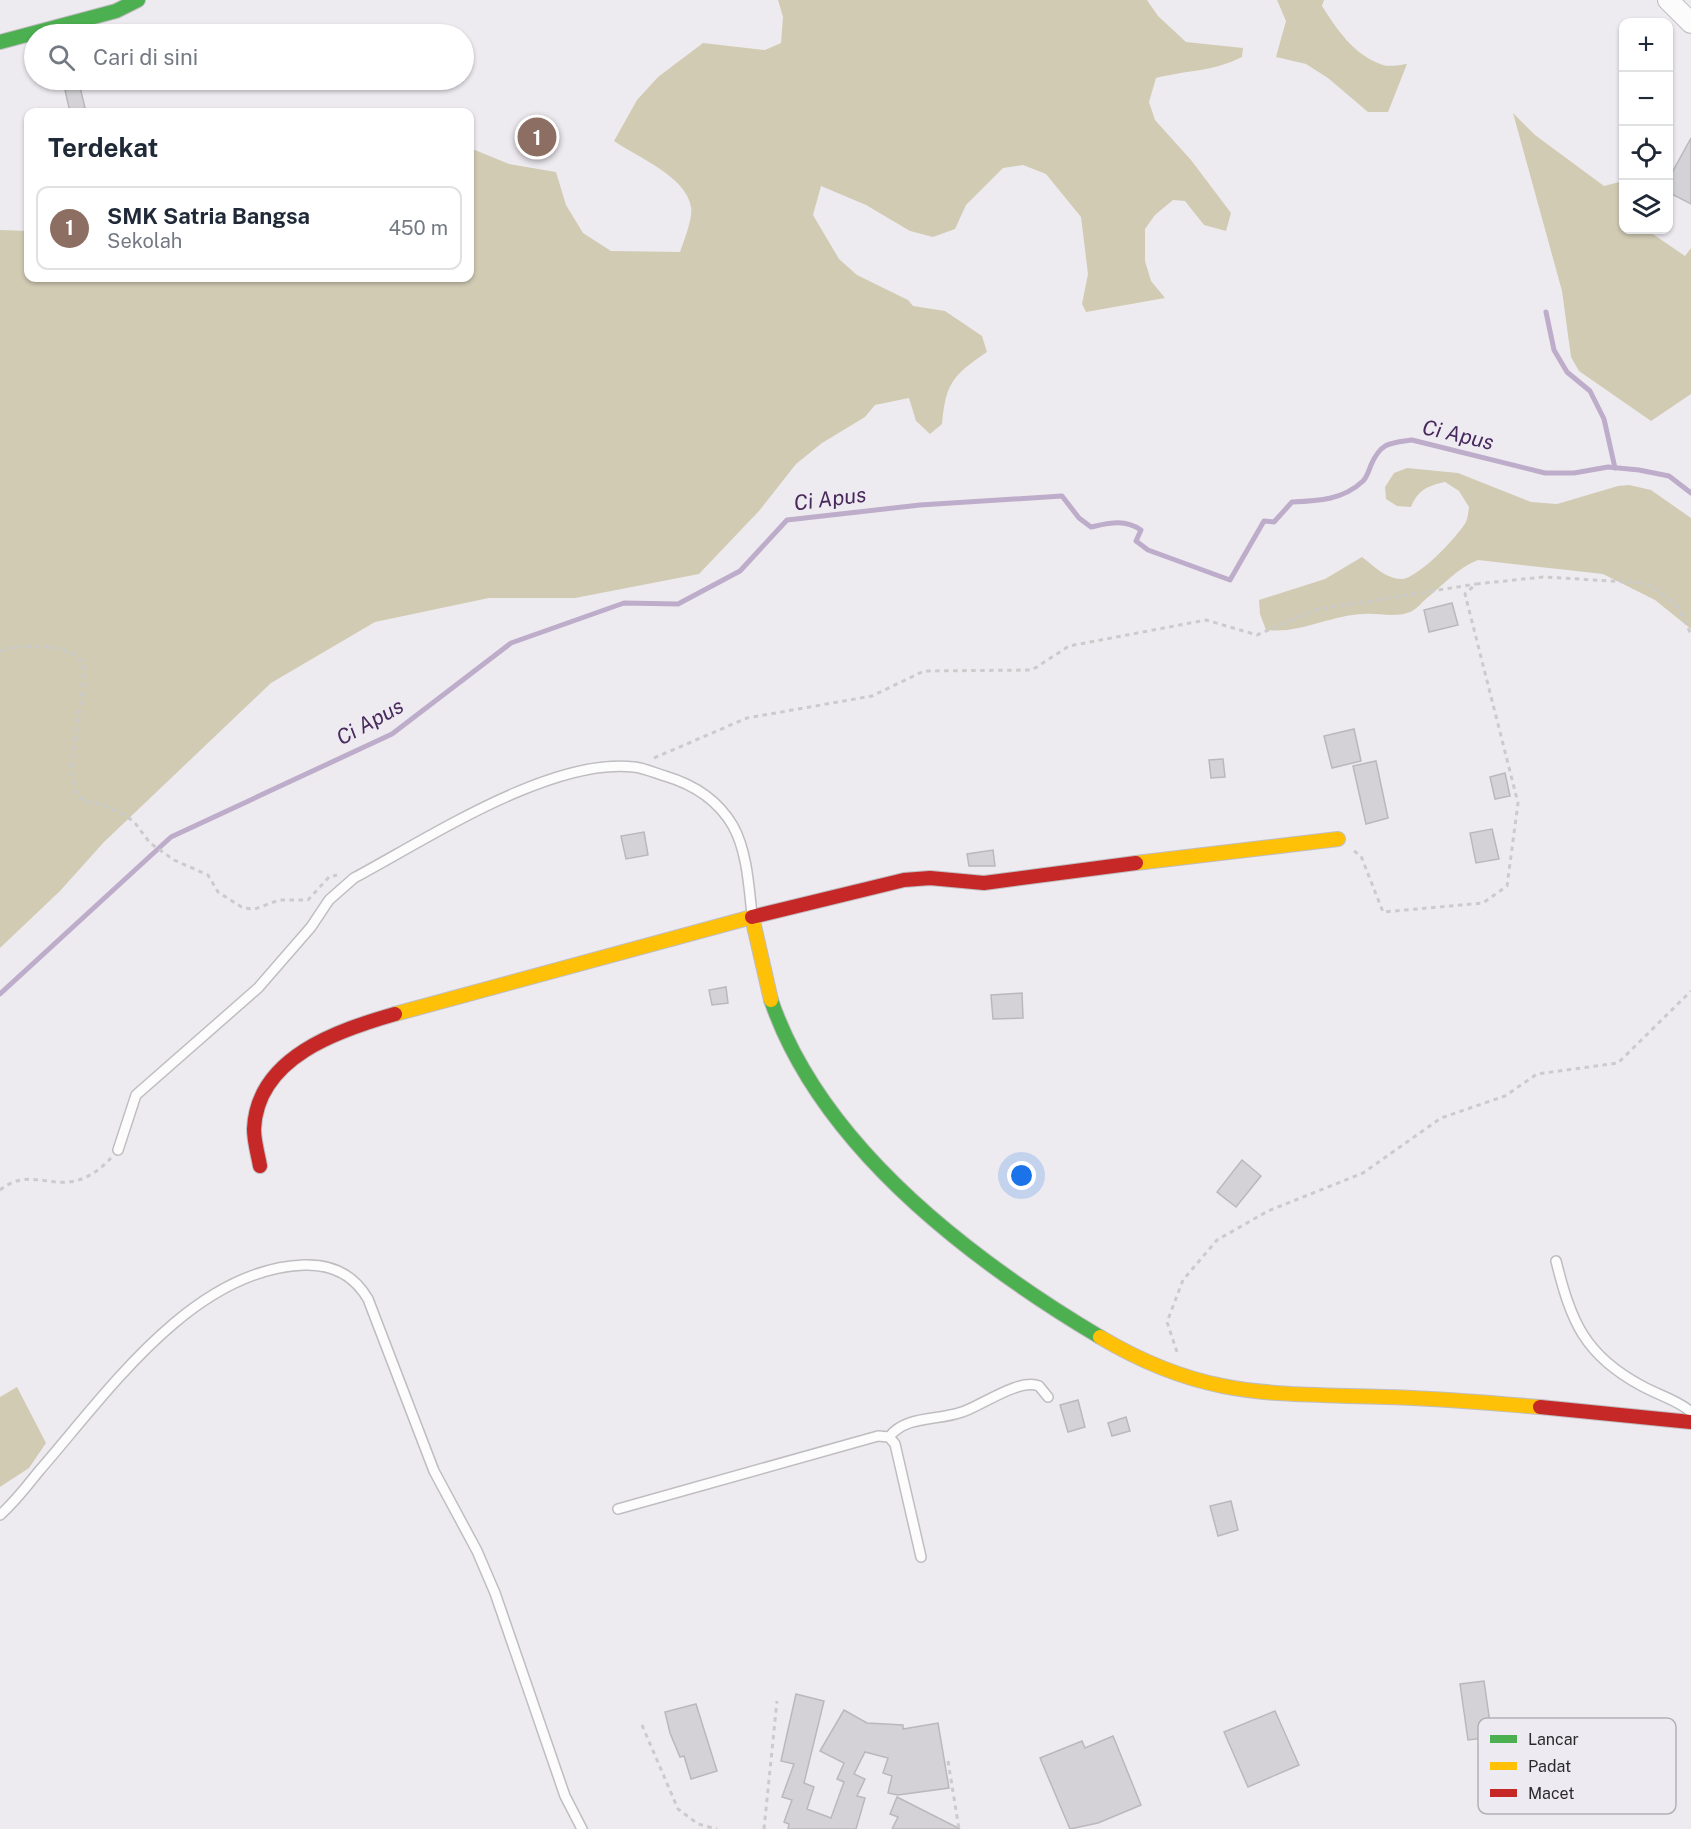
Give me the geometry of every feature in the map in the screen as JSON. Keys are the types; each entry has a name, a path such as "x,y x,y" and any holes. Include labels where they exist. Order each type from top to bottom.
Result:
{"street":[{"path":"67,24 116,11 138,0"},
{"path":"1668,0 1691,23"},
{"path":"0,42 24,36"},
{"path":"260,1166 254,1128 260,1104 269,1086 294,1058 310,1045 348,1027 752,917 904,880 930,878 984,883 1338,839"},
{"path":"752,917 762,972 781,1026 810,1083 862,1150 908,1196 951,1232 1084,1328 1151,1364 1211,1385 1265,1392 1530,1405 1691,1422"}],"lane":[{"path":"118,1150 136,1095 258,987 311,927 329,900 354,878 540,782 589,768 634,767 684,781 717,805 733,827 749,887 752,917"},
{"path":"1556,1261 1574,1323 1593,1348 1623,1376 1691,1412"},
{"path":"0,1515 157,1338 202,1300 249,1274 292,1265 324,1266 351,1277 368,1299 434,1471 477,1551 495,1593 565,1796 582,1829"},
{"path":"889,1437 903,1424 950,1417 1024,1385 1039,1386 1048,1397"},
{"path":"618,1509 878,1436 889,1437 895,1444 921,1557"}],"path":[{"path":"634,767 747,718 872,696 924,671 1032,670 1069,646 1206,620 1257,635 1315,610 1476,584 1543,577 1646,583 1676,604 1691,634"},
{"path":"1338,839 1361,856 1383,912 1483,903 1508,886 1518,803 1465,594 1476,584"},
{"path":"0,651 11,647 51,647 76,655 84,665 71,768 76,795 86,802 101,804 125,815 135,823 150,843 174,860 208,875 218,892 243,909 255,909 279,900 308,900 329,877 336,875 354,878"},
{"path":"1185,1360 1177,1352 1167,1322 1183,1280 1217,1240 1268,1212 1363,1173 1441,1118 1505,1096 1537,1074 1618,1063 1691,991"},
{"path":"0,1190 10,1182 28,1178 52,1183 79,1182 97,1172 118,1150"},
{"path":"764,1829 777,1701"},
{"path":"642,1725 678,1809 698,1824 717,1829"},
{"path":"948,1761 959,1829"}],"shaded area":[{"path":"778,0 1147,0 1158,16 1186,42 1243,48 1242,57 1231,62 1156,78 1149,102 1155,120 1191,160 1231,213 1226,231 1204,225 1185,201 1173,200 1155,215 1145,229 1145,261 1151,281 1165,298 1086,312 1082,304 1088,274 1081,217 1046,174 1023,165 1003,168 966,205 955,229 933,237 910,231 866,205 821,186 813,215 839,259 857,275 908,300 913,306 945,311 982,336 987,352 958,375 953,382 946,399 942,424 930,434 916,421 909,398 875,405 865,417 822,443 796,464 759,511 699,574 575,598 489,598 375,622 271,683 104,842 60,891 0,948 0,230 24,231 24,282 474,282 474,150 509,164 556,172 566,205 583,233 611,251 680,252 691,217 691,207 687,196 681,186 671,177 614,141 637,100 658,77 703,43 765,50 781,43 783,17"},
{"path":"1277,0 1324,0 1322,6 1355,49 1373,61 1386,66 1407,64 1388,112 1368,112 1328,78 1306,64 1276,57 1286,21"},
{"path":"1513,113 1535,135 1604,186 1619,182 1619,234 1653,234 1685,256 1691,248 1691,394 1651,421 1579,371 1571,357 1562,291"},
{"path":"1407,468 1458,473 1531,502 1557,504 1618,486 1629,485 1651,490 1691,518 1691,629 1655,600 1603,574 1478,560 1458,572 1410,612 1399,615 1351,615 1303,627 1279,631 1266,630 1260,614 1259,600 1325,579 1362,557 1391,577 1402,579 1409,577 1436,557 1453,539 1465,523 1469,507 1459,491 1445,482 1424,490 1417,496 1411,507 1397,506 1386,499 1385,487 1394,473"},
{"path":"17,1387 46,1443 29,1468 0,1487 0,1397"}],"building":[{"path":"65,90 81,90 85,108 69,108"},
{"path":"1691,138 1691,204 1673,195 1673,171"},
{"path":"1452,603 1458,625 1429,632 1424,610"},
{"path":"1354,729 1361,761 1332,768 1324,736"},
{"path":"1223,759 1225,777 1211,778 1209,760"},
{"path":"1376,761 1388,818 1366,824 1353,766"},
{"path":"1505,773 1510,796 1495,799 1490,777"},
{"path":"1492,829 1499,859 1476,863 1470,833"},
{"path":"644,832 648,855 626,859 621,836"},
{"path":"993,850 995,866 969,866 967,854"},
{"path":"726,987 728,1003 712,1005 709,990"},
{"path":"1022,993 1023,1018 993,1019 991,995"},
{"path":"1242,1160 1261,1176 1236,1207 1217,1192"},
{"path":"1078,1400 1085,1427 1068,1432 1060,1405"},
{"path":"1126,1417 1130,1431 1112,1436 1108,1423"},
{"path":"1231,1501 1238,1530 1218,1536 1210,1506"},
{"path":"1484,1681 1489,1718 1478,1718 1478,1739 1468,1740 1460,1684"},
{"path":"796,1694 824,1701 804,1783 814,1787 807,1809 831,1818 844,1782 837,1779 844,1763 820,1751 844,1710 867,1723 903,1725 903,1729 938,1723 949,1788 898,1795 888,1793 892,1776 883,1773 888,1758 865,1752 854,1774 865,1779 857,1796 865,1798 856,1829 788,1829 789,1824 784,1822 792,1800 782,1797 794,1764 781,1761"},
{"path":"696,1704 717,1771 691,1779 684,1756 680,1757 670,1733 665,1712"},
{"path":"1275,1711 1299,1765 1248,1787 1224,1732"},
{"path":"1113,1736 1141,1805 1098,1823 1070,1829 1040,1758 1082,1741 1085,1748"},
{"path":"897,1797 960,1829 892,1829 898,1817 890,1814"}],"waterway":[{"path":"1546,312 1554,350 1567,372 1590,391 1604,419 1615,468"},
{"name":"Ci Apus","path":"0,994 171,837 392,734 511,643 624,603 678,604 740,571 787,520 920,505 1062,496 1079,518 1091,527 1104,524 1129,524 1141,530 1136,541 1148,550 1230,580 1264,521 1274,522 1292,502 1321,500 1347,492 1364,479 1375,457 1383,448 1398,442 1412,440 1545,473 1574,473 1608,467 1639,470 1669,476 1691,493"}],"traffic: fast":[{"path":"67,24 116,11 138,0"},
{"path":"0,42 24,36"},
{"path":"771,1000 794,1053 825,1103 863,1150 906,1194 952,1235 1001,1272 1100,1337"}],"traffic: slow":[{"path":"1136,863 1338,839"},
{"path":"395,1014 752,917 771,1000"},
{"path":"1100,1337 1137,1357 1172,1372 1238,1389 1307,1395 1424,1398 1540,1407"}],"traffic: jam":[{"path":"752,917 904,880 930,878 984,883 1136,863"},
{"path":"260,1166 254,1129 259,1104 269,1083 285,1065 305,1050 327,1038 395,1014"},
{"path":"1540,1407 1691,1422"}],"place":[{"name":"SMK Satria Bangsa","path":"537,137"}]}
